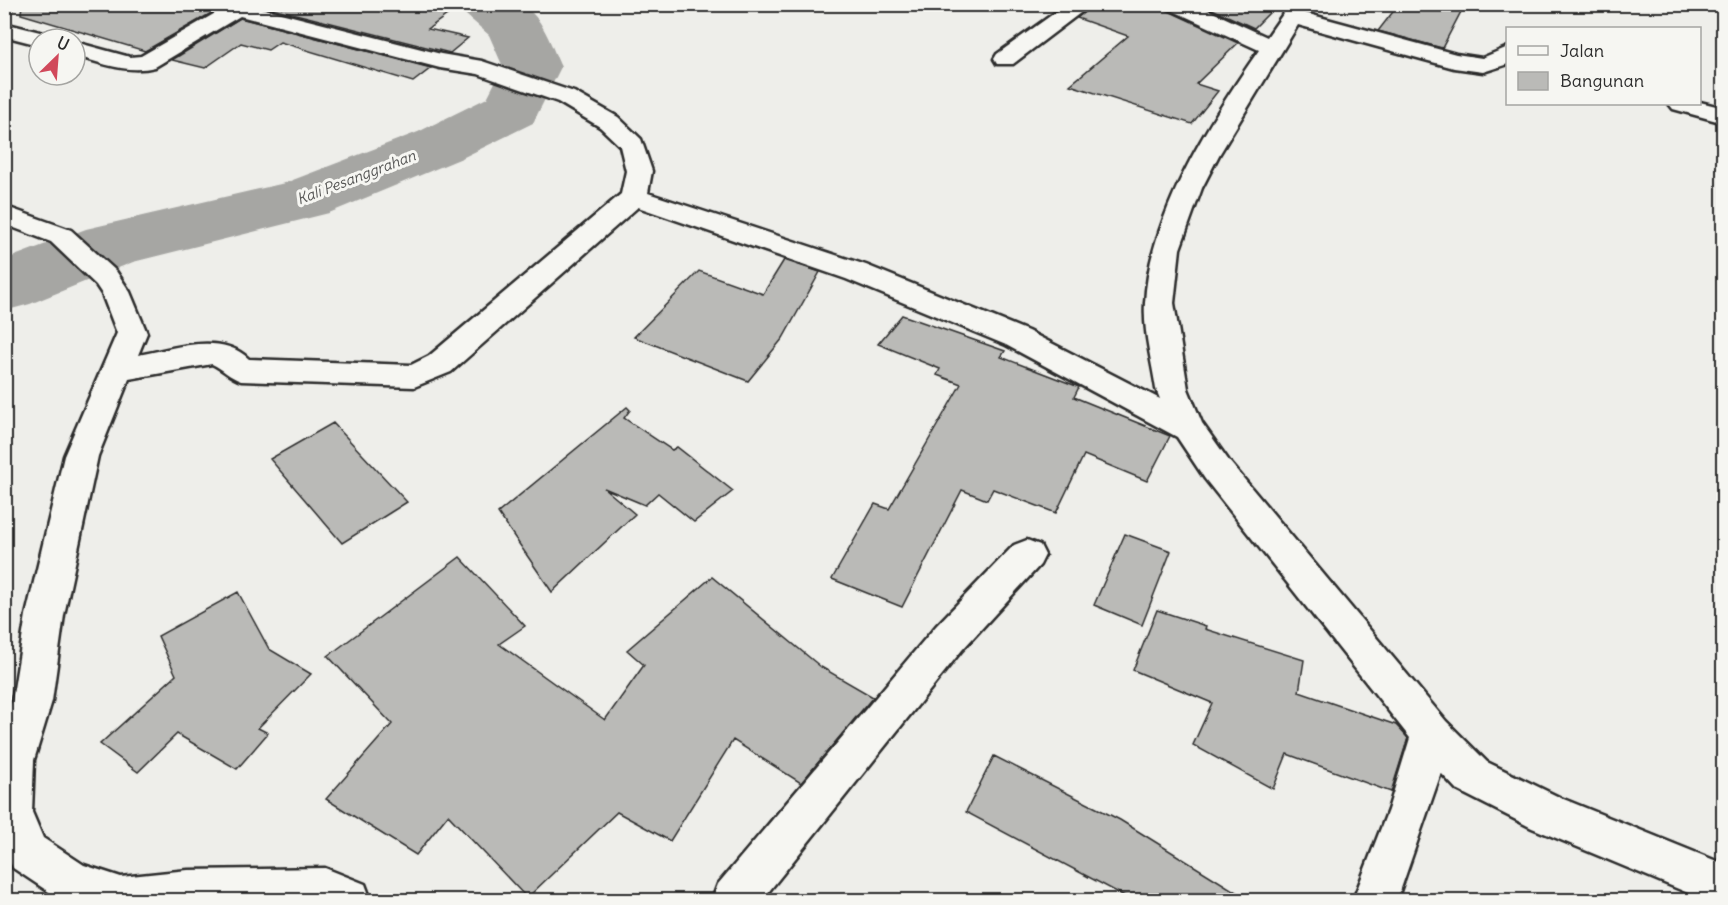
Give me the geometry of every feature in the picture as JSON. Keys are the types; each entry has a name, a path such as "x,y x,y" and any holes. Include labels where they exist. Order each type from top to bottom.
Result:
{"street":[{"path":"1005,59 1082,4"},
{"path":"1174,4 1272,48"},
{"path":"87,52 130,64 147,62 234,6 440,61 482,68 566,96 609,122 632,144 639,171 634,197 440,364 414,376 241,370 231,360 214,353 115,370"},
{"path":"1506,55 1483,65 1454,61 1298,11 1272,48 1198,171 1177,217 1166,249 1159,303 1172,389 1188,428 1217,470 1288,554 1432,734 1472,776 1547,813 1724,885"},
{"path":"4,29 27,35"},
{"path":"1686,105 1724,116"},
{"path":"634,197 856,273 1017,338 1188,428"},
{"path":"4,214 61,236 105,278 116,292 132,333 81,456 45,615 32,701 12,760 11,812 16,849 72,884 121,899 188,892 325,890 349,900"},
{"path":"734,900 949,638 1027,555"},
{"path":"1375,900 1409,810 1432,734"}],"building":[{"path":"22,4 207,4 215,11 145,51 87,34 87,27 65,27 21,14"},
{"path":"256,4 462,4 428,29 468,38 450,53"},
{"path":"1094,4 1162,4 1166,10 1238,43 1196,84 1218,91 1192,124 1070,85 1128,36 1077,18"},
{"path":"1201,4 1278,4 1254,28"},
{"path":"1399,4 1465,4 1442,48 1378,31"},
{"path":"240,18 431,68 413,82 280,42 268,50 241,43 205,68 172,60"},
{"path":"784,260 820,272 783,338 748,381 634,337 699,271 763,294"},
{"path":"902,315 1005,351 1001,357 1079,387 1074,397 1170,436 1147,481 1084,455 1056,513 993,489 987,500 962,490 902,607 832,579 875,504 889,509 961,384 937,375 940,369 878,344"},
{"path":"627,407 630,410 624,418 672,450 677,447 733,491 694,522 658,493 645,505 604,488 635,514 552,592 498,513"},
{"path":"333,423 407,502 342,543 270,459"},
{"path":"1125,534 1171,551 1142,625 1094,605"},
{"path":"460,557 525,626 499,644 605,720 644,665 627,650 712,577 821,667 873,697 801,783 733,740 670,841 617,812 527,898 448,815 416,855 326,799 392,724 328,656"},
{"path":"238,592 269,649 311,674 258,728 268,733 237,769 177,734 138,772 100,744 176,675 158,636"},
{"path":"1157,610 1206,626 1205,629 1304,660 1299,692 1396,725 1408,738 1391,792 1287,754 1273,789 1193,745 1212,703 1133,670"},
{"path":"994,756 1120,820 1249,900 1132,900 966,812"}],"waterway":[{"path":"4,18 15,4"},
{"name":"Kali Pesanggrahan","path":"4,287 111,245 305,199 440,145 511,110 532,67 514,27 485,4"}]}
